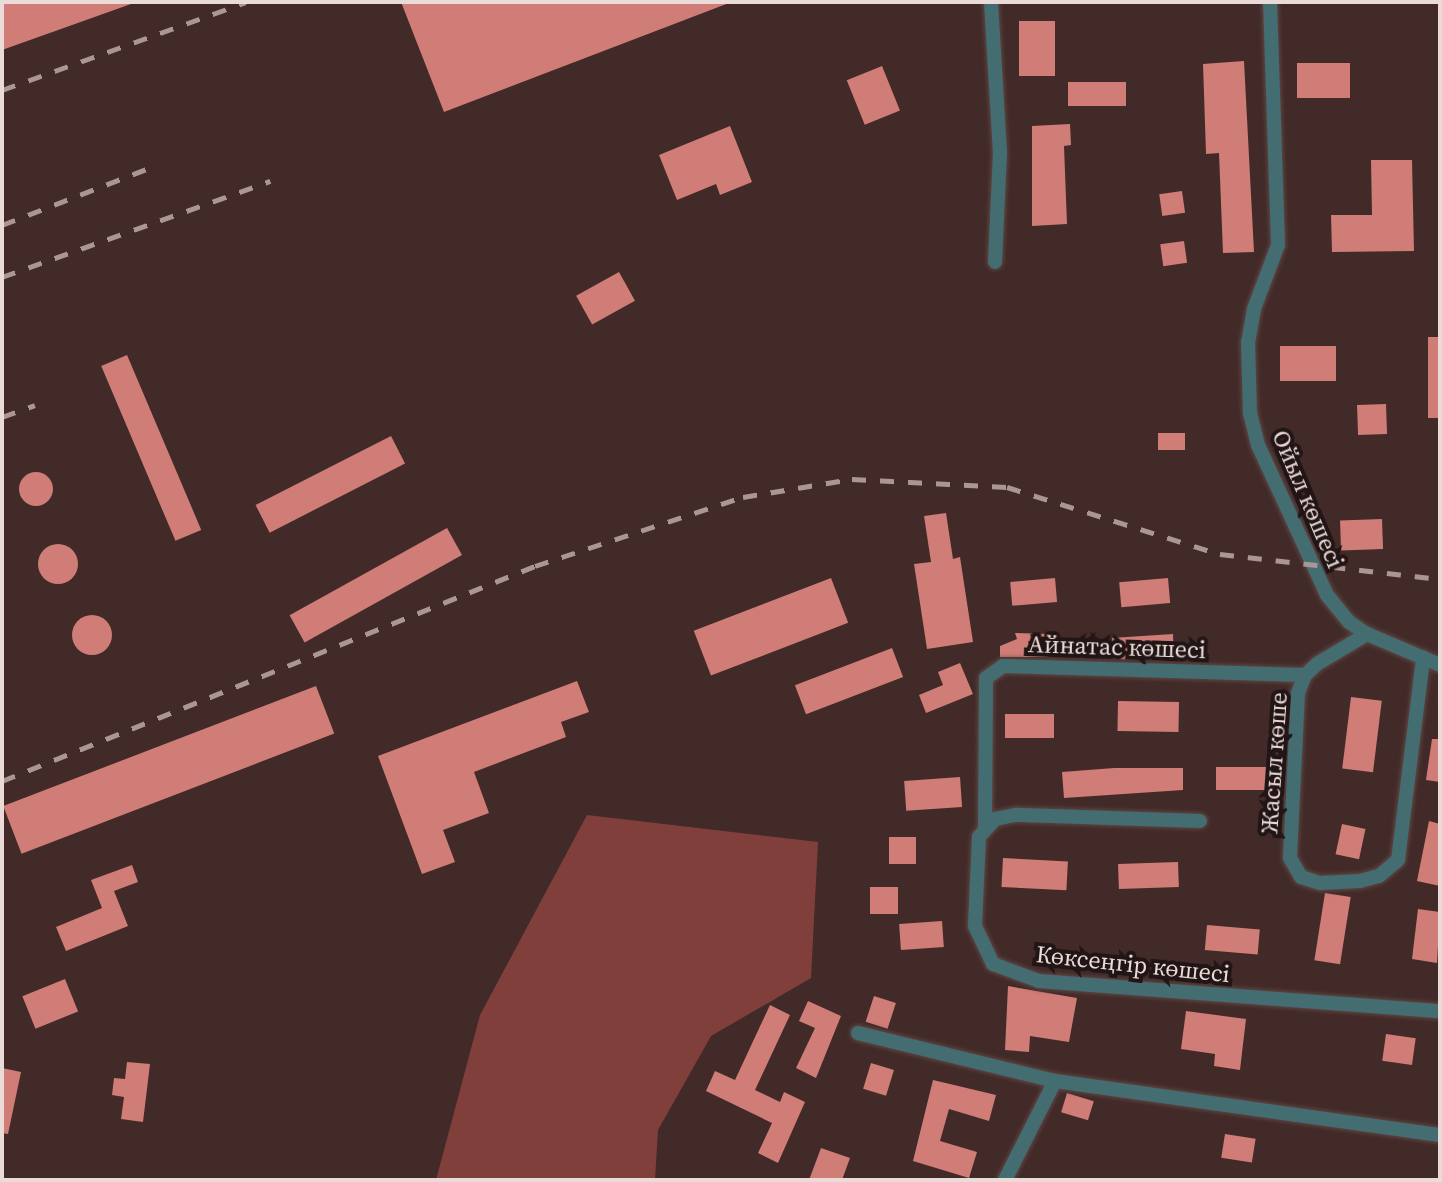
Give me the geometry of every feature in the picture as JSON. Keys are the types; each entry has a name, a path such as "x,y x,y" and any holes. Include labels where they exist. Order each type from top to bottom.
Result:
{"street":[{"path":"991,2 1000,152 995,262"},
{"name":"Ойыл көшесі","path":"1270,2 1278,245 1254,309 1248,342 1250,413 1267,470 1308,563 1342,613 1367,634 1440,665"},
{"name":"Жасыл көше","path":"1367,634 1305,675 1298,693 1290,858 1301,877 1320,883 1360,881 1379,876 1398,860 1423,658"},
{"name":"Айнатас көшесі","path":"985,828 986,678 1003,666 1305,675"},
{"path":"985,828 1015,815 1200,821"},
{"name":"Көксеңгір көшесі","path":"985,828 978,849 975,926 993,964 1039,981 1440,1011"},
{"path":"858,1033 1055,1081 1440,1135"},
{"path":"1005,1180 1055,1081"}],"shaded area":[{"path":"587,815 818,842 811,978 711,1036 658,1130 655,1180 436,1180 480,1015"}],"building":[{"path":"2,2 130,2 131,4 2,50"},
{"path":"401,2 729,2 729,3 444,112"},
{"path":"1019,21 1055,21 1055,76 1019,76"},
{"path":"1244,61 1254,252 1223,253 1219,153 1206,154 1203,64"},
{"path":"1297,63 1350,63 1350,98 1297,98"},
{"path":"882,66 900,111 865,125 847,80"},
{"path":"1068,82 1126,82 1126,106 1068,106"},
{"path":"1070,124 1071,145 1064,146 1067,224 1032,226 1032,126"},
{"path":"730,126 752,182 720,195 716,184 677,200 659,155"},
{"path":"1371,160 1412,160 1414,251 1332,252 1331,215 1372,215"},
{"path":"1182,191 1185,213 1162,216 1159,194"},
{"path":"1184,241 1187,263 1163,266 1160,244"},
{"path":"619,272 635,301 592,325 576,296"},
{"path":"1428,337 1440,337 1440,418 1428,418"},
{"path":"1280,346 1336,346 1336,381 1280,381"},
{"path":"127,355 201,530 175,541 101,366"},
{"path":"1386,404 1387,434 1358,435 1357,405"},
{"path":"1158,433 1185,433 1185,450 1158,450"},
{"path":"391,436 405,464 270,533 256,505"},
{"path":"36,472 48,477 53,489 48,501 36,506 24,501 19,489 24,477"},
{"path":"946,513 953,559 960,557 973,642 927,649 914,564 931,562 924,516"},
{"path":"1382,519 1383,549 1341,550 1340,520"},
{"path":"447,528 462,555 305,642 290,615"},
{"path":"58,544 72,550 78,564 72,578 58,584 44,578 38,564 44,550"},
{"path":"831,578 848,623 711,675 694,631"},
{"path":"1055,578 1057,602 1012,606 1010,582"},
{"path":"1168,578 1170,603 1121,607 1119,582"},
{"path":"92,615 106,621 112,635 106,649 92,655 78,649 72,635 78,621"},
{"path":"1015,633 1049,634 1049,657 1000,657 1000,646 1017,639"},
{"path":"1173,634 1174,661 1114,659 1112,638"},
{"path":"892,648 903,677 806,714 795,685"},
{"path":"960,663 973,694 926,713 919,695 943,685 938,672"},
{"path":"577,681 589,712 561,722 566,737 474,772 489,813 443,830 455,862 422,874 378,756"},
{"path":"316,686 334,734 22,854 3,806"},
{"path":"1351,697 1382,701 1373,772 1342,768"},
{"path":"1118,701 1179,702 1178,732 1117,731"},
{"path":"1005,714 1054,714 1054,738 1005,738"},
{"path":"1432,739 1440,739 1440,782 1426,780"},
{"path":"1216,767 1282,767 1282,790 1216,790"},
{"path":"1183,768 1183,790 1064,798 1062,772"},
{"path":"960,777 962,807 906,811 904,781"},
{"path":"1429,821 1440,824 1440,886 1417,881"},
{"path":"1342,824 1365,829 1359,859 1336,854"},
{"path":"889,837 916,837 916,864 889,864"},
{"path":"1003,858 1068,861 1066,890 1001,887"},
{"path":"1178,862 1179,887 1119,889 1118,864"},
{"path":"132,865 138,882 114,891 128,926 66,951 56,927 102,908 91,880"},
{"path":"870,887 898,887 898,914 870,914"},
{"path":"1325,893 1351,897 1340,964 1314,960"},
{"path":"1418,909 1440,912 1437,963 1412,959"},
{"path":"942,921 944,947 901,950 899,924"},
{"path":"1207,925 1260,930 1258,955 1205,950"},
{"path":"65,979 78,1011 35,1029 22,996"},
{"path":"1008,986 1077,998 1069,1042 1030,1036 1029,1052 1005,1050"},
{"path":"874,996 896,1003 888,1029 866,1022"},
{"path":"808,1001 841,1016 816,1078 796,1068 815,1028 799,1021"},
{"path":"770,1005 790,1015 755,1090 780,1102 784,1092 805,1102 778,1163 758,1153 772,1123 706,1091 715,1071 735,1080"},
{"path":"1186,1011 1246,1019 1240,1070 1214,1066 1215,1054 1181,1049"},
{"path":"1386,1034 1416,1038 1412,1065 1382,1061"},
{"path":"127,1062 150,1064 143,1122 121,1119 124,1097 112,1095 114,1078 125,1079"},
{"path":"871,1063 894,1070 886,1096 863,1089"},
{"path":"2,1068 21,1072 8,1134 2,1133"},
{"path":"933,1080 996,1095 989,1121 949,1109 940,1141 977,1152 969,1178 913,1161"},
{"path":"1067,1093 1094,1101 1088,1120 1061,1112"},
{"path":"1225,1134 1256,1139 1252,1163 1221,1158"},
{"path":"821,1148 850,1158 842,1180 809,1180"}],"railway":[{"path":"2,90 246,2"},
{"path":"2,225 154,166"},
{"path":"2,277 270,181"},
{"path":"2,417 35,405"},
{"path":"2,781 535,566 743,497 852,479 1007,487 1220,554 1440,579"}]}
